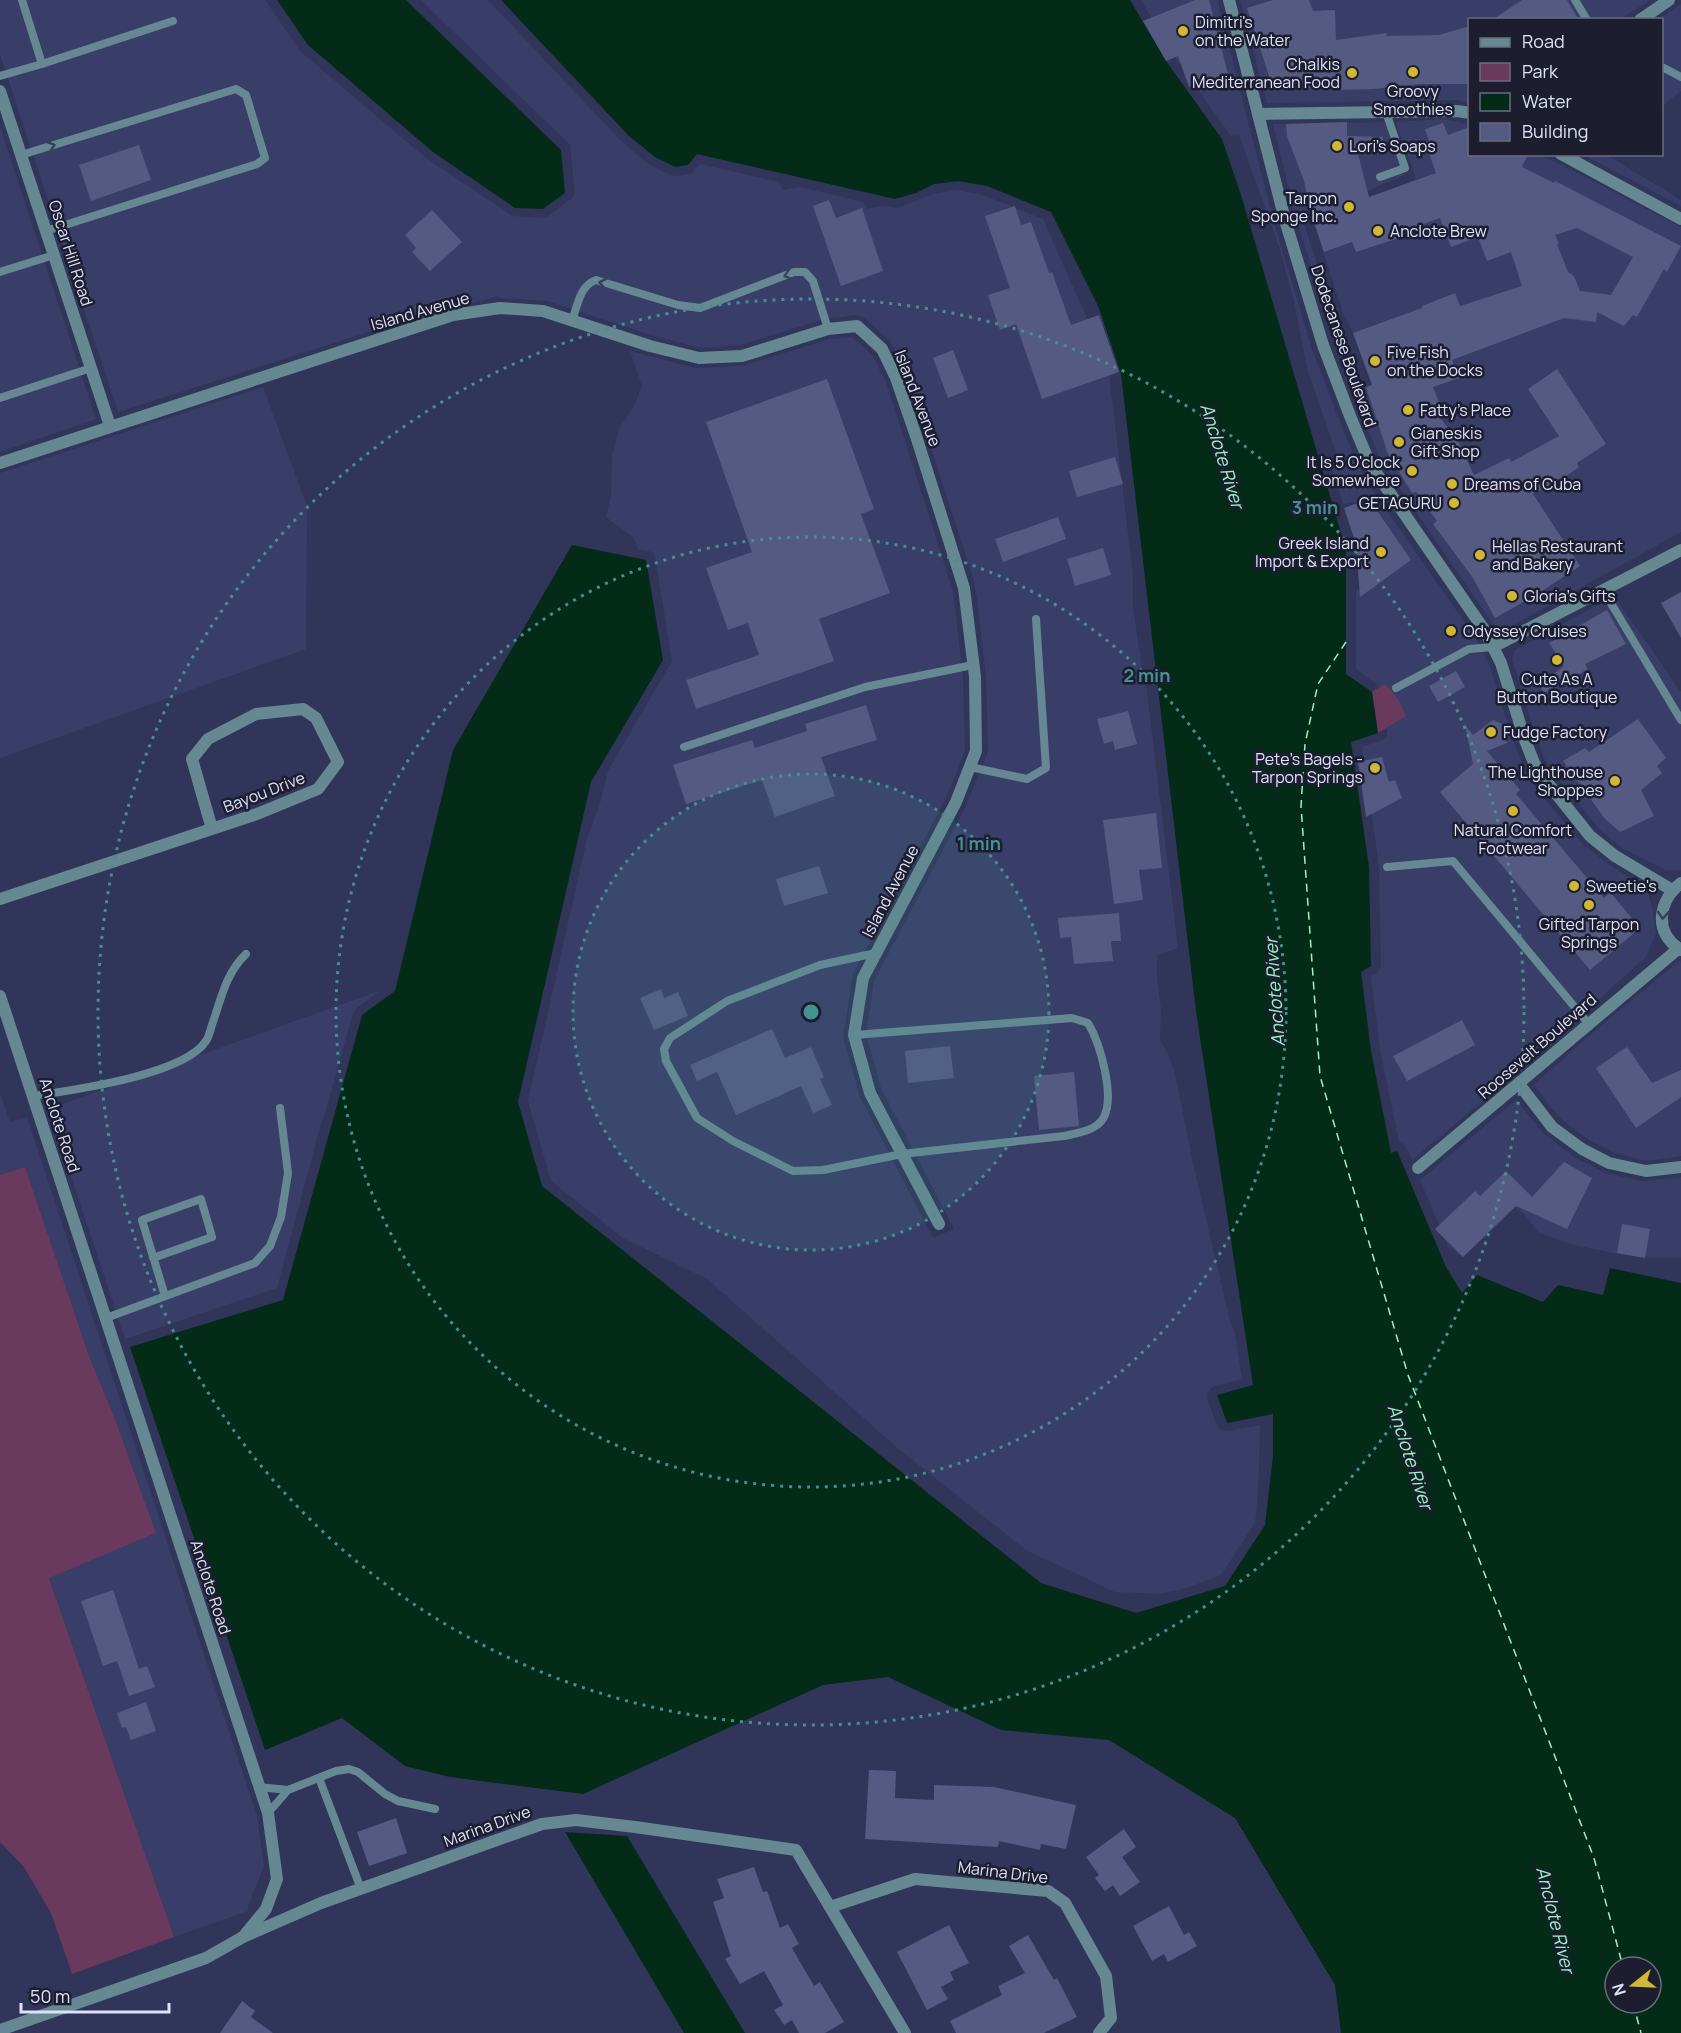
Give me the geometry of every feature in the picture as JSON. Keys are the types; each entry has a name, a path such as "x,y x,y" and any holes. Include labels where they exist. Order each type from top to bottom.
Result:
{"street":[{"path":"1643,18 1669,0"},
{"name":"Dodecanese Boulevard","path":"1231,1 1285,220 1323,345 1370,464 1485,631 1501,663 1534,763 1546,781 1590,836 1615,856 1676,886"},
{"name":"Oscar Hill Road","path":"0,90 110,426"},
{"path":"1258,114 1468,113"},
{"path":"1565,156 1681,219"},
{"name":"Island Avenue","path":"0,463 453,315 500,308 543,311 650,346 699,358 742,356 828,329 857,326 882,349 896,378 964,588 973,665 976,752 956,802 863,978 854,1035 870,1093 939,1224"},
{"path":"1493,647 1681,550"},
{"name":"Bayou Drive","path":"0,899 212,829 256,814 318,789 338,762 316,718 303,709 256,714 208,739 192,759 212,829"},
{"path":"1676,886 1665,901 1662,914 1663,927 1669,939 1679,949"},
{"name":"Roosevelt Boulevard","path":"1418,1168 1588,1023 1679,949"},
{"name":"Anclote Road","path":"0,996 268,1813 277,1879 266,1910 243,1937 206,1958 0,2030"},
{"path":"1519,1084 1552,1127 1582,1149 1609,1163 1646,1171 1681,1167"},
{"name":"Marina Drive","path":"243,1937 321,1903 542,1824 576,1820 796,1850 905,2033"},
{"name":"Marina Drive","path":"830,1907 915,1879 1048,1891 1065,1903 1106,1976 1112,2018 1099,2033"}],"lane":[{"path":"22,0 42,64"},
{"path":"1575,0 1586,18"},
{"path":"0,76 173,21"},
{"path":"1663,68 1681,77"},
{"path":"21,155 236,89 246,95 265,158 257,164 46,231"},
{"path":"1380,177 1405,168 1386,112"},
{"path":"0,272 54,255"},
{"path":"572,321 582,292 590,282 596,280 678,305 700,308 794,272 805,272 813,281 828,329"},
{"path":"0,398 91,368"},
{"path":"1603,590 1681,720"},
{"path":"970,767 1027,779 1046,768 1036,619"},
{"path":"1396,688 1469,649 1493,647"},
{"path":"684,747 865,687 973,665"},
{"path":"1387,867 1453,861 1588,1023"},
{"path":"854,1035 1072,1018 1088,1023 1096,1035 1108,1093 1105,1116 1098,1124 1084,1132 1064,1136 902,1154 824,1170 793,1171 733,1142 697,1118 666,1061 664,1049 670,1038 727,1001 820,965 876,953"},
{"path":"33,1096 104,1084 153,1072 194,1054 207,1040 234,965 246,954"},
{"path":"106,1318 255,1263 270,1246 280,1217 288,1173 280,1108"},
{"path":"153,1258 212,1237 201,1199 142,1220 153,1258 165,1296"},
{"path":"268,1813 288,1790 336,1771 349,1769 358,1772 385,1794 398,1801 435,1809"},
{"path":"318,1778 361,1889"},
{"path":"259,1787 288,1790"}],"shaded area":[{"path":"0,0 265,0 301,52 426,158 513,216 541,218 548,216 571,199 575,194 570,145 421,0 488,0 622,142 648,164 670,175 692,173 700,164 779,182 783,190 800,187 863,202 866,209 882,206 897,208 933,194 957,190 983,195 1043,219 1108,366 1133,576 1133,607 1143,676 1145,676 1178,948 1157,955 1161,1009 1160,1040 1175,1073 1193,1163 1230,1321 1235,1333 1242,1379 1212,1387 1207,1398 1217,1426 1221,1430 1228,1431 1260,1425 1255,1523 1221,1575 1184,1589 1158,1594 1115,1592 1026,1550 901,1451 707,1279 623,1238 551,1181 528,1101 587,839 601,800 608,771 672,661 655,556 652,552 638,549 633,537 606,517 611,496 612,456 619,429 634,406 642,386 630,351 695,368 742,366 830,339 852,337 872,355 886,382 953,591 963,678 965,751 946,798 853,974 843,1038 860,1097 933,1238 954,1229 881,1088 866,1034 874,981 966,806 988,751 986,676 975,584 907,373 890,341 865,318 856,315 825,319 740,345 701,348 654,336 547,301 496,296 450,306 118,412 0,54"},
{"path":"1141,0 1217,0 1274,223 1312,349 1360,470 1475,637 1490,667 1524,768 1536,789 1583,844 1608,864 1634,880 1648,893 1652,906 1656,933 1646,957 1512,1077 1412,1160 1405,1145 1399,1142 1380,1049 1371,976 1378,972 1381,966 1379,866 1362,747 1383,740 1387,736 1387,731 1381,688 1356,669 1356,591 1405,558 1364,501 1343,504 1331,466 1337,456 1307,368 1294,301 1280,249 1239,135 1231,136 1174,56"},
{"path":"1240,0 1650,0 1623,18 1468,18 1468,103 1458,100 1267,103"},
{"path":"1681,4 1681,91 1663,105 1663,18 1661,18"},
{"path":"1442,119 1468,124 1468,156 1540,156 1681,227 1681,532 1499,633 1380,459 1334,342 1296,217 1273,124 1389,122 1387,126 1404,175 1367,191 1310,205 1302,217 1334,317 1363,388 1372,385 1353,333 1343,314 1311,214 1370,199 1416,179 1396,122"},
{"path":"0,127 96,419 0,452"},
{"path":"1586,156 1609,156 1681,200 1681,206"},
{"path":"263,387 307,506 306,649 0,758 0,473"},
{"path":"1614,596 1681,692 1681,870 1666,870 1622,848 1599,829 1557,777 1544,758 1512,659 1515,650"},
{"path":"1679,961 1681,962 1681,1156 1647,1161 1614,1153 1589,1140 1561,1119 1534,1085"},
{"path":"379,991 353,1013 277,1288 125,1339 49,1109"},
{"path":"0,1093 10,1122 27,1117 257,1816 264,1866 248,1911 174,1937 49,1577 156,1533 115,1419 89,1356 25,1167 0,1175"},
{"path":"1516,1100 1543,1133 1574,1157 1606,1173 1642,1181 1681,1177 1681,1258 1652,1258 1570,1244 1538,1232 1524,1214 1511,1204 1459,1255 1448,1246 1420,1180"}],"green space":[{"path":"1385,684 1398,699 1406,716 1378,733 1372,692"},
{"path":"25,1167 89,1356 115,1419 156,1533 49,1578 174,1937 72,1974 51,1913 24,1867 0,1842 0,1175"}],"water":[{"path":"277,0 406,0 561,150 565,193 543,209 515,208 433,152 308,45"},
{"name":"Anclote River","path":"501,0 1130,0 1166,61 1222,139 1241,195 1346,550 1346,674 1372,692 1378,733 1351,742 1369,867 1371,966 1361,972 1371,1051 1391,1153 1397,1151 1446,1267 1462,1293 1477,1275 1543,1302 1558,1285 1603,1295 1610,1268 1681,1283 1681,2033 1341,2033 1335,1985 1235,1818 1109,1740 1001,1730 888,1677 823,1685 583,1794 450,1777 405,1766 342,1718 265,1750 130,1347 283,1300 362,1015 395,991 453,750 572,545 646,560 663,660 591,782 518,1102 542,1186 1041,1583 1136,1613 1225,1586 1265,1525 1273,1456 1273,1414 1227,1423 1217,1395 1253,1385 1196,1011 1121,374 1099,308 1051,212 987,186 958,181 934,184 916,193 895,199 697,154 688,165 675,167 655,157 629,136"},
{"path":"565,1832 627,1836 745,2033 684,2033"}],"building":[{"name":"Dimitri's on the Water","path":"1195,0 1209,0 1228,74 1189,87 1178,56 1166,61 1143,21"},
{"path":"1273,0 1309,0 1313,11 1335,10 1336,40 1386,33 1387,36 1439,35 1468,27 1468,84 1421,84 1336,90 1336,87 1277,88 1271,82 1247,8"},
{"path":"1522,0 1567,0 1578,18 1495,18"},
{"path":"1347,122 1347,136 1383,137 1382,154 1358,154 1369,197 1436,173 1425,142 1429,141 1425,129 1443,123 1448,135 1468,128 1468,156 1527,156 1522,167 1554,183 1555,181 1681,246 1667,272 1664,269 1637,317 1633,315 1624,326 1597,312 1596,322 1564,318 1452,360 1459,378 1433,387 1442,410 1436,412 1459,443 1474,475 1509,458 1511,462 1559,436 1528,389 1557,369 1606,444 1577,463 1579,467 1562,479 1533,494 1580,566 1495,618 1473,578 1433,524 1437,521 1416,492 1412,493 1388,454 1366,387 1372,385 1353,333 1422,308 1422,306 1455,293 1460,306 1522,286 1511,252 1487,261 1478,237 1451,247 1440,218 1409,229 1411,234 1356,252 1352,242 1324,252 1311,213 1304,181 1287,136 1286,124","holes":["1577,228 1633,257 1611,295 1580,291 1574,276 1568,272 1555,235"]},
{"path":"139,145 151,180 91,201 79,165"},
{"path":"829,200 836,218 862,208 883,271 841,286 813,206"},
{"path":"1015,206 1021,225 1031,222 1071,325 1099,315 1119,372 1042,399 1016,324 1000,330 988,295 1010,288 985,216"},
{"path":"432,210 462,242 430,271 412,252 416,248 405,235"},
{"path":"953,350 968,390 948,398 933,358"},
{"path":"827,379 874,509 861,514 890,593 819,619 834,661 696,709 686,680 759,655 748,623 728,630 706,568 752,552 706,422"},
{"path":"1115,457 1123,484 1077,497 1069,471"},
{"name":"Greek Island Import & Export","path":"1369,499 1411,560 1360,597 1356,544 1344,508"},
{"path":"1058,517 1066,539 1003,562 995,539"},
{"path":"1103,548 1111,575 1075,586 1067,559"},
{"path":"1681,592 1681,638 1661,603"},
{"path":"1607,610 1626,644 1585,664 1588,669 1544,693 1539,685 1564,666 1549,643"},
{"path":"1456,671 1465,687 1438,702 1429,686"},
{"path":"866,705 877,740 821,757 835,796 775,817 762,780 686,804 673,765 752,740 755,748 807,731 805,724"},
{"path":"1128,711 1137,744 1115,750 1113,741 1104,744 1097,719"},
{"name":"The Lighthouse Shoppes","path":"1638,719 1666,758 1657,766 1662,773 1641,790 1654,816 1620,832 1605,819 1563,761 1585,748 1589,752"},
{"path":"1493,720 1502,724 1507,743 1487,751 1520,790 1516,794 1604,898 1610,892 1640,928 1590,970 1440,792 1473,764 1465,725 1473,735"},
{"path":"1382,757 1389,782 1395,780 1402,798 1366,817 1358,762"},
{"path":"1156,813 1162,868 1139,870 1143,900 1114,904 1103,820"},
{"path":"819,866 828,893 784,906 776,879"},
{"path":"1119,913 1121,941 1111,941 1113,961 1074,964 1071,937 1060,938 1058,918"},
{"path":"661,989 664,998 678,992 688,1016 654,1030 640,998"},
{"path":"1462,1020 1475,1045 1407,1081 1393,1056"},
{"path":"772,1029 785,1058 811,1047 824,1077 820,1079 832,1105 813,1113 801,1086 736,1115 717,1072 697,1081 690,1065"},
{"path":"950,1046 954,1078 908,1083 905,1051"},
{"path":"1627,1047 1652,1083 1681,1070 1681,1097 1636,1128 1596,1068"},
{"path":"1074,1072 1079,1126 1039,1130 1034,1076"},
{"path":"1564,1162 1592,1178 1567,1229 1516,1206 1463,1257 1435,1229 1475,1191 1480,1196 1506,1171 1532,1197"},
{"path":"1622,1224 1650,1229 1645,1258 1617,1253"},
{"path":"113,1590 139,1669 147,1666 155,1687 129,1696 117,1661 103,1666 81,1601"},
{"path":"146,1702 156,1731 131,1740 126,1727 122,1728 117,1713"},
{"path":"869,1770 896,1771 895,1798 934,1800 934,1785 994,1787 1076,1805 1066,1849 1041,1844 1040,1850 999,1841 998,1847 865,1839"},
{"path":"396,1818 407,1853 369,1866 357,1832"},
{"path":"1124,1829 1136,1847 1122,1857 1140,1882 1120,1896 1113,1885 1105,1891 1095,1878 1099,1875 1086,1857"},
{"path":"754,1867 763,1892 767,1891 780,1928 788,1924 799,1944 792,1948 814,1986 820,1982 844,2022 825,2033 799,2033 792,2020 784,2025 774,2010 783,2005 764,1971 740,1984 725,1959 731,1956 713,1902 724,1898 717,1879"},
{"path":"1169,1906 1184,1935 1189,1932 1197,1946 1168,1962 1164,1954 1152,1961 1133,1926"},
{"path":"949,1925 969,1963 950,1972 954,1980 941,1987 948,1999 927,2010 897,1952"},
{"path":"1028,1935 1054,1980 1057,1978 1077,2017 1044,2033 956,2033 950,2021 1002,1995 998,1986 1025,1973 1009,1946"},
{"path":"242,2001 255,2011 251,2017 273,2033 220,2033"}],"ferry route":[{"path":"1346,642 1318,684 1305,744 1301,806 1320,1076 1408,1375 1594,1858 1620,1955"},
{"path":"1636,2015 1641,2033"}],"place":[{"name":"Dimitri's on the Water","path":"1183,31"},
{"name":"Groovy Smoothies","path":"1413,72"},
{"name":"Chalkis Mediterranean Food","path":"1352,73"},
{"name":"Lori's Soaps","path":"1337,146"},
{"name":"Tarpon Sponge Inc.","path":"1349,207"},
{"name":"Anclote Brew","path":"1378,231"},
{"name":"Five Fish on the Docks","path":"1375,361"},
{"name":"Fatty's Place","path":"1408,410"},
{"name":"Gianeskis Gift Shop","path":"1399,442"},
{"name":"It Is 5 O'clock Somewhere","path":"1412,471"},
{"name":"Dreams of Cuba","path":"1452,484"},
{"name":"GETAGURU","path":"1454,503"},
{"name":"Greek Island Import & Export","path":"1381,552"},
{"name":"Hellas Restaurant and Bakery","path":"1480,555"},
{"name":"Gloria's Gifts","path":"1512,596"},
{"name":"Odyssey Cruises","path":"1451,631"},
{"name":"Cute As A Button Boutique","path":"1557,660"},
{"name":"Fudge Factory","path":"1491,732"},
{"name":"Pete's Bagels - Tarpon Springs","path":"1375,768"},
{"name":"The Lighthouse Shoppes","path":"1615,781"},
{"name":"Natural Comfort Footwear","path":"1513,811"},
{"name":"Sweetie's","path":"1574,886"},
{"name":"Gifted Tarpon Springs","path":"1589,905"}]}
